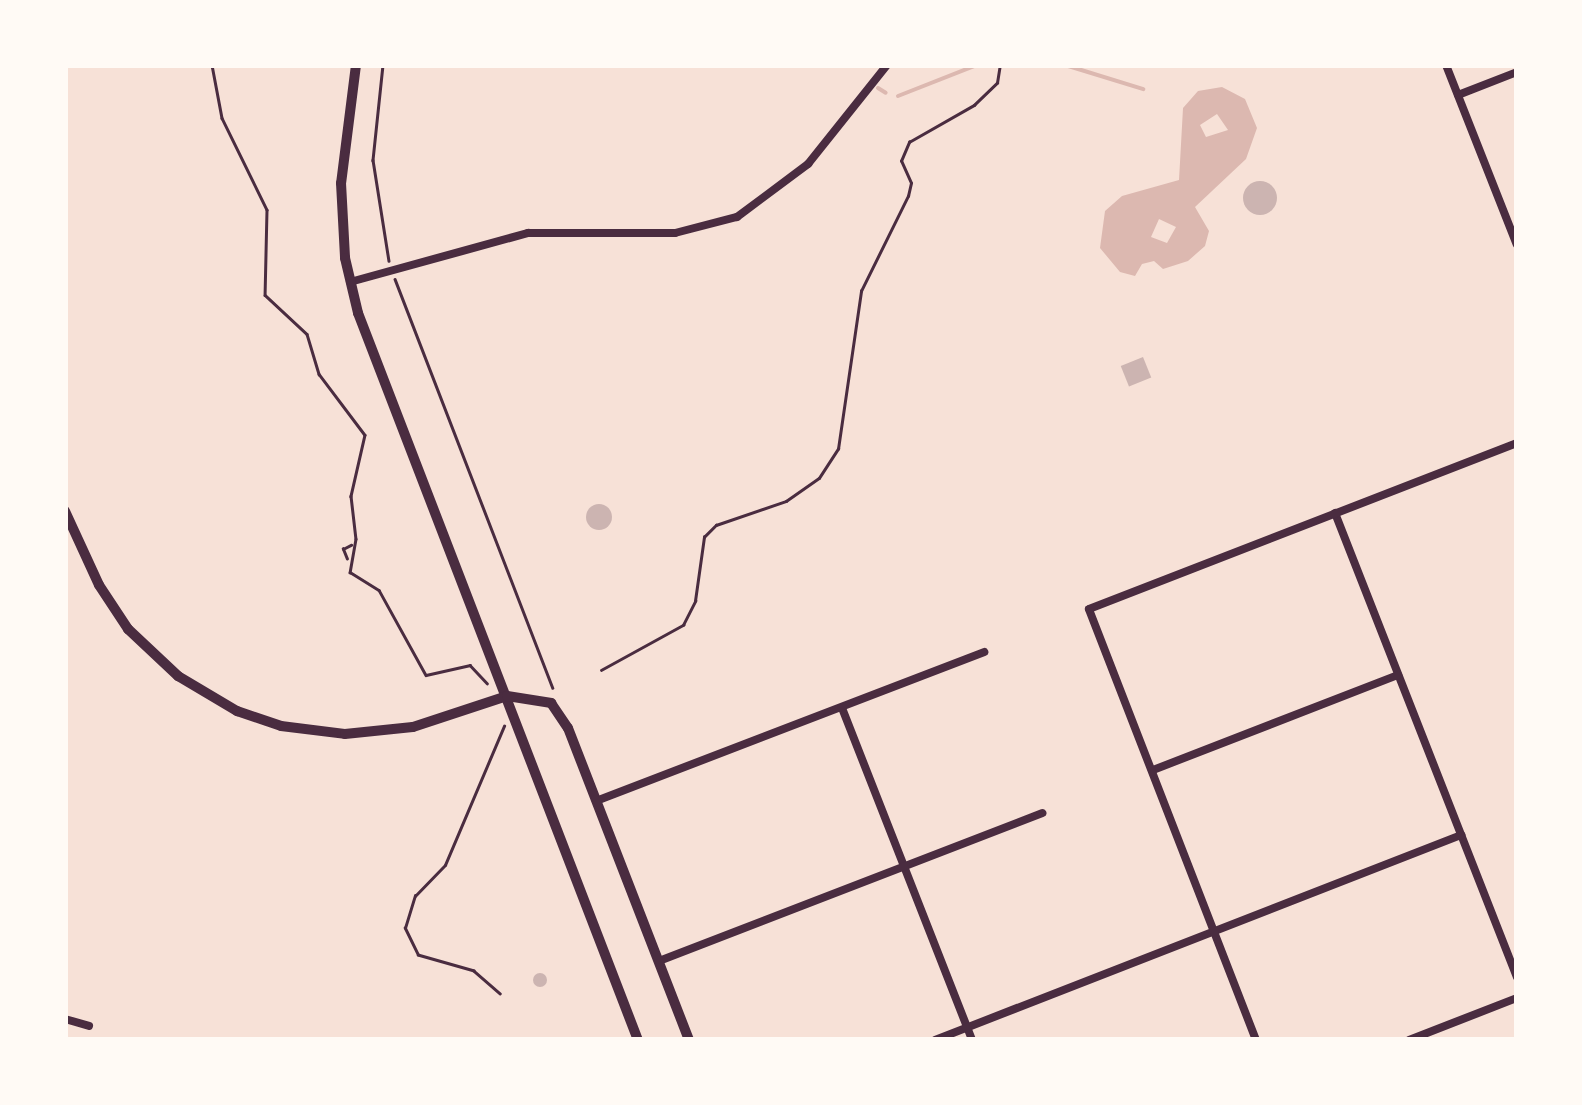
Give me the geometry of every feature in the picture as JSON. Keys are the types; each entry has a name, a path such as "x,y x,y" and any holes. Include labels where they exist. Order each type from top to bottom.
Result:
{"street":[{"path":"356,65 341,183 350,282 367,342 638,1040"},
{"path":"350,282 528,233 675,233 737,217 793,179 887,65"},
{"path":"1446,65 1517,245"},
{"path":"1458,95 1517,72"},
{"path":"1256,1040 1088,610 1517,442"},
{"path":"65,511 99,585 128,629 178,676 237,711 303,730 368,733 412,727 507,696 542,699 558,710 689,1040"},
{"path":"1335,513 1517,978"},
{"path":"596,801 984,652"},
{"path":"1152,770 1398,675"},
{"path":"842,708 972,1040"},
{"path":"659,962 1042,813"},
{"path":"935,1040 1461,835"},
{"path":"1409,1040 1517,998"},
{"path":"65,1019 89,1026"}],"path":[{"path":"212,65 222,118 267,210 265,295 307,334 319,374 364,435 351,496 355,554 348,559"},
{"path":"383,65 374,160 392,270 553,688"},
{"path":"601,670 684,625 694,602 704,537 716,525 786,502 819,478 838,449 861,291 912,184 901,161 908,142 974,106 997,83 1000,65"},
{"path":"352,545 343,549 355,579 378,590 426,674 470,665 489,685"},
{"path":"500,994 474,971 418,955 405,928 415,896 445,865 506,723"}],"shaded area":[{"path":"1222,87 1245,99 1257,128 1246,159 1195,207 1209,231 1205,246 1188,261 1163,269 1154,261 1142,264 1135,276 1120,272 1100,248 1105,211 1122,196 1179,180 1183,108 1198,91","holes":["1217,114 1228,130 1206,137 1200,125","1159,219 1176,227 1167,243 1151,237"]}],"building":[{"path":"1260,181 1272,186 1277,198 1272,210 1260,215 1248,210 1243,198 1248,186"},
{"path":"1143,357 1151,377 1129,386 1121,366"},
{"path":"599,504 608,508 612,517 608,526 599,530 590,526 586,517 590,508"},
{"path":"540,973 547,980 540,987 533,980"}],"waterway":[{"path":"898,96 977,65"},
{"path":"1065,65 1143,89"},
{"path":"878,88 886,93"}]}
